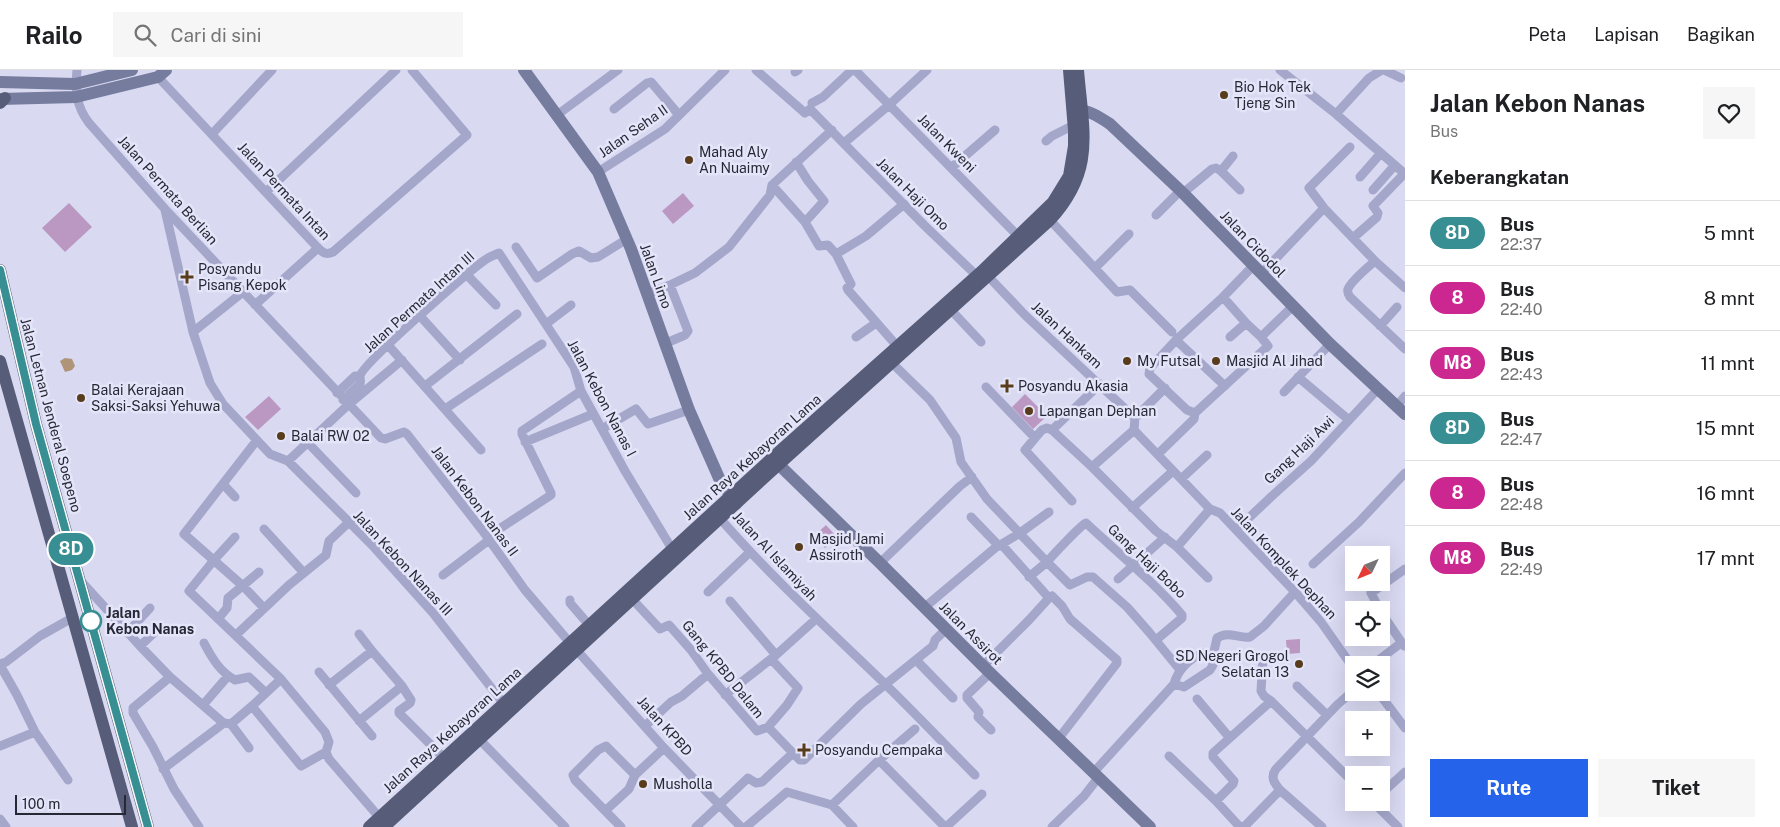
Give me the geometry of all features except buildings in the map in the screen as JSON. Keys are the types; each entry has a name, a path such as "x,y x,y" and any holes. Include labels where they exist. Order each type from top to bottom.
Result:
{"main road":[{"name":"Jalan Raya Kebayoran Lama","path":"573,646 590,625 675,554 876,371 897,346 1022,240 1050,220 1068,199 1079,174 1084,139 1069,70"},
{"name":"Jalan Raya Kebayoran Lama","path":"1022,240 1053,202 1069,176 1074,146 1078,70"},
{"name":"Jalan Letnan Jenderal Soepeno","path":"0,270 34,415 148,827"},
{"name":"Jalan Raya Kebayoran Lama","path":"876,371 892,363 951,310 982,274"},
{"path":"0,361 20,449 53,549 132,827"},
{"path":"38,536 53,549"},
{"name":"Jalan Raya Kebayoran Lama","path":"368,827 381,822 573,646 633,600 675,554"},
{"path":"113,762 120,765 126,763 129,759"}],"street":[{"path":"76,91 78,70"},
{"path":"0,82 76,91 132,70"},
{"path":"212,134 272,70"},
{"path":"266,192 396,70"},
{"name":"Jalan Permata Intan","path":"162,73 212,134 325,254 333,252 468,135 412,70"},
{"name":"Jalan Limo","path":"524,70 598,172 627,240 689,410 719,478 733,501"},
{"path":"557,115 618,70"},
{"name":"Jalan Seha II","path":"598,172 664,129 725,70"},
{"name":"Jalan Haji Omo","path":"756,70 805,113 810,109 904,204 982,274"},
{"path":"812,103 823,97 853,70"},
{"name":"Jalan Kweni","path":"853,70 890,105 1022,240"},
{"path":"844,143 890,105 927,70"},
{"path":"1280,70 1336,114 1405,174 1373,206 1378,213 1377,217 1353,238"},
{"path":"1336,114 1368,78 1383,70 1401,78"},
{"path":"2,100 76,91 162,73"},
{"path":"614,108 651,82 679,115"},
{"name":"Jalan Permata Berlian","path":"76,91 84,116 89,123 165,209 343,399"},
{"name":"Jalan Cidodol","path":"1077,110 1096,114 1110,124 1182,192 1330,344 1378,389 1402,405"},
{"path":"1046,141 1074,125"},
{"path":"647,294 695,273 729,247 770,195 772,185 832,130"},
{"path":"951,168 995,130"},
{"path":"1350,147 1309,188 1324,208 1375,261 1405,288"},
{"path":"1360,177 1381,153"},
{"path":"1221,171 1233,156"},
{"path":"796,162 824,201 805,222"},
{"path":"1372,190 1395,165"},
{"path":"1156,215 1212,169 1216,168 1221,171 1240,190"},
{"path":"772,185 805,222 818,245 822,247 828,245 836,254 851,284 847,288 848,290 897,346"},
{"path":"836,254 866,236 904,204"},
{"path":"1195,413 1187,410 1149,374 1148,370 1174,336 1258,270 1324,208"},
{"name":"Jalan Kebon Nanas III","path":"165,209 193,332 206,373 223,404 270,454 288,461 372,545 416,593 507,708"},
{"path":"1050,220 1117,292 1130,290 1224,386"},
{"path":"1095,268 1129,234"},
{"path":"516,248 537,278 579,251 592,258 598,257 627,240"},
{"path":"255,305 318,248"},
{"name":"Jalan Permata Intan III","path":"343,399 360,384 360,376 388,345 466,275 499,253"},
{"name":"Jalan Kebon Nanas I","path":"499,253 574,367 581,392 625,471 675,554"},
{"path":"1375,261 1353,282 1347,291 1350,297 1405,349"},
{"name":"Jalan Hankam","path":"982,274 1135,418"},
{"path":"466,275 496,305"},
{"path":"664,344 685,335 688,331 670,285"},
{"path":"193,332 243,292"},
{"path":"1158,454 1194,419 1195,413 1268,346 1223,297"},
{"path":"546,324 571,305"},
{"path":"1261,337 1292,306"},
{"path":"1380,326 1397,307"},
{"path":"951,310 981,342"},
{"path":"424,386 517,314"},
{"path":"420,316 460,360"},
{"path":"856,337 876,323"},
{"path":"1230,337 1246,324"},
{"path":"445,409 542,344"},
{"path":"1284,392 1330,344"},
{"path":"388,345 481,450"},
{"path":"288,461 308,443 343,399 402,360"},
{"path":"892,363 930,400 956,438 961,462 987,499 1070,585 1086,577 1094,577 1127,607 1180,670"},
{"path":"1298,377 1349,420"},
{"path":"1052,430 1100,384"},
{"path":"986,387 1035,438"},
{"path":"1092,467 1134,430 1135,418 1165,388"},
{"name":"Gang Haji Awi","path":"1236,530 1305,467 1378,389"},
{"path":"443,575 488,538 551,494 543,473 522,436 522,431 581,392"},
{"name":"Jalan Kebon Nanas II","path":"343,399 383,440 406,432 488,538 525,590 573,646"},
{"path":"607,426 636,409 648,424 689,410"},
{"path":"525,442 593,414"},
{"path":"1072,501 1025,450 1042,430 1048,428 1052,430 1156,531 1177,547 1208,578"},
{"path":"1134,430 1210,509"},
{"path":"257,440 184,534 243,586 264,608"},
{"path":"308,443 356,493"},
{"path":"1181,479 1207,455"},
{"name":"Jalan Assirot","path":"775,462 1150,827"},
{"path":"1132,508 1173,471"},
{"path":"1313,564 1359,522 1405,473"},
{"path":"880,563 960,486 972,478"},
{"path":"223,484 235,496"},
{"name":"Jalan Komplek Dephan","path":"1177,547 1210,509 1220,514 1322,622 1345,656"},
{"path":"925,607 1000,545 1049,512"},
{"name":"Jalan Al Islamiyah","path":"717,515 750,552 816,619 975,775"},
{"path":"971,517 1049,598"},
{"path":"236,635 264,608 326,555 329,541 348,523"},
{"name":"Gang Haji Bobo","path":"1047,562 1086,523 1134,565 1163,593 1182,615 1179,621 1156,640"},
{"path":"264,529 304,573"},
{"path":"235,537 189,591 281,679 325,732 329,745 326,752 302,767 300,766 252,706"},
{"path":"1118,578 1165,538"},
{"path":"708,592 750,552"},
{"path":"1029,577 1047,562"},
{"path":"1375,601 1371,593 1405,569"},
{"path":"218,619 227,608 227,599 259,572"},
{"path":"79,578 127,633 170,677 228,723 250,748"},
{"path":"1174,684 1184,687 1210,670 1213,665 1212,660 1217,638 1222,635 1231,634 1250,637 1264,626 1295,592"},
{"path":"991,730 978,717 979,712 967,698 967,695 986,669 1052,596 1062,606 1070,619 1117,660 1117,663 1059,738"},
{"path":"570,600 570,603 590,625"},
{"name":"Gang KPBD Dalam","path":"633,600 661,629 666,624 669,625 757,732 768,727 793,753"},
{"path":"730,601 798,689 768,727"},
{"path":"89,613 101,607 106,608"},
{"path":"127,633 150,608"},
{"path":"68,780 34,732 17,695 0,665 40,636 72,618"},
{"name":"Jalan Al Islamiyah","path":"725,695 773,657 816,619"},
{"path":"1388,656 1404,647 1390,625"},
{"path":"696,827 748,778 756,783 762,782 793,753 800,760 804,760 861,704 934,645 935,640 946,629"},
{"path":"140,646 157,630"},
{"path":"359,634 402,686 411,702 399,713 448,761"},
{"path":"204,643 216,664 228,676 235,680 250,677 266,693"},
{"name":"Jalan KPBD","path":"573,646 664,748 741,827"},
{"path":"330,685 372,651"},
{"path":"1053,826 1084,796 1096,776 1174,684 1180,670 1191,660 1204,653 1212,660"},
{"path":"1263,656 1262,684 1264,696 1345,774"},
{"path":"916,660 953,698"},
{"path":"319,672 372,736"},
{"path":"645,726 708,674"},
{"path":"203,704 228,676"},
{"path":"170,677 132,710 163,769 199,827"},
{"path":"163,769 252,706 281,679"},
{"path":"359,721 402,686"},
{"path":"1297,686 1327,715"},
{"path":"1322,827 1280,790 1274,781 1274,773 1327,715 1345,698"},
{"path":"1196,699 1229,737"},
{"path":"1216,801 1234,782 1234,778 1212,756 1212,753 1271,701"},
{"path":"1385,701 1405,728"},
{"path":"832,805 879,760 915,730"},
{"path":"0,746 34,732"},
{"path":"476,735 565,827"},
{"path":"621,827 575,780 574,772 601,748 606,746 634,775"},
{"path":"606,811 629,789 634,775 664,748"},
{"path":"326,752 329,759 381,822"},
{"path":"1169,756 1242,827 1280,790"},
{"path":"879,760 946,827 982,794"},
{"path":"1390,786 1405,772"},
{"path":"746,827 787,792 832,805 853,827"},
{"path":"1382,811 1398,827"},
{"path":"0,819 6,827"}],"shaded area":[{"path":"683,193 694,206 673,224 662,211"},
{"path":"69,203 92,227 65,252 42,228"},
{"path":"65,358 72,359 75,366 72,370 65,372 60,361"},
{"name":"Lapangan Dephan","path":"1025,394 1047,416 1033,429 1012,407"},
{"path":"269,396 281,409 258,430 245,417"},
{"path":"826,525 837,537 825,548 814,536"},
{"path":"1300,639 1300,653 1287,654 1286,640"}],"bus line":[{"name":"8D","path":"0,270 36,424 148,827"}],"place":[{"name":"Bio Hok Tek Tjeng Sin","path":"1224,95"},
{"name":"Mahad Aly An Nuaimy","path":"689,160"},
{"name":"Posyandu Pisang Kepok","path":"187,277"},
{"name":"My Futsal","path":"1127,361"},
{"name":"Masjid Al Jihad","path":"1216,361"},
{"name":"Posyandu Akasia","path":"1007,386"},
{"name":"Balai Kerajaan Saksi-Saksi Yehuwa","path":"81,398"},
{"name":"Lapangan Dephan","path":"1029,411"},
{"name":"Balai RW 02","path":"281,436"},
{"name":"Masjid Jami Assiroth","path":"799,547"},
{"name":"Jalan Kebon Nanas","path":"91,621"},
{"name":"SD Negeri Grogol Selatan 13","path":"1299,664"},
{"name":"Posyandu Cempaka","path":"804,750"},
{"name":"Musholla","path":"643,784"}]}
